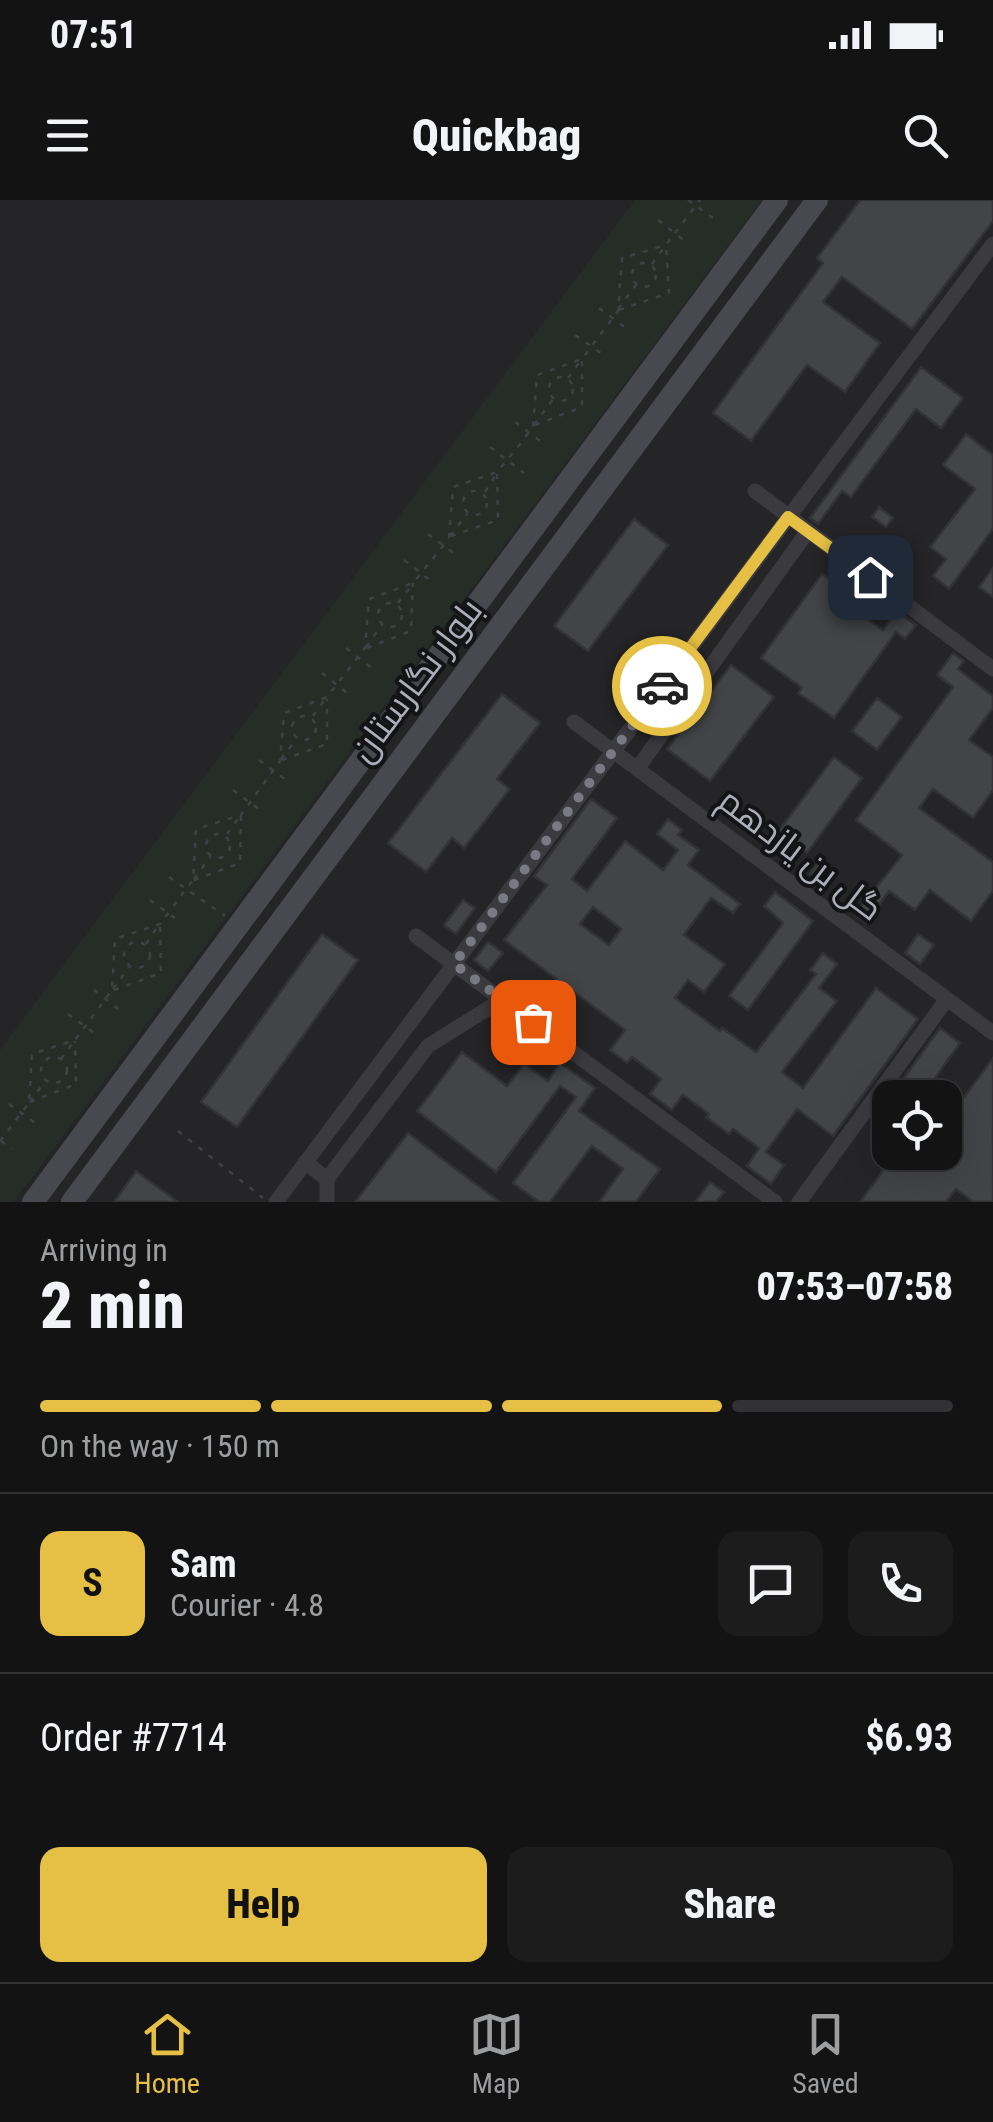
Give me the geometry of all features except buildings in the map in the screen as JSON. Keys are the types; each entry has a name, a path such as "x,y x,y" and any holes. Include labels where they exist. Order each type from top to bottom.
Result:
{"street":[{"name":"بلوار نگارستان","path":"32,1202 777,200"},
{"name":"بلوار نگارستان","path":"72,1202 817,200"},
{"path":"272,1202 993,244"},
{"path":"755,491 993,669"},
{"path":"637,769 808,531"},
{"name":"گل بن یازدهم","path":"574,722 993,1033"},
{"path":"416,936 775,1202"},
{"path":"326,1202 327,1179 428,1046 503,999"},
{"path":"800,1202 948,999"},
{"path":"305,1162 327,1179"}],"path":[{"path":"688,200 713,218"},
{"path":"651,265 700,200"},
{"path":"658,220 686,242"},
{"path":"618,311 622,258 666,245"},
{"path":"618,311 669,293 666,245"},
{"path":"643,263 651,265 656,272 653,284 636,285 631,276 633,268 643,263"},
{"path":"568,379 636,285"},
{"path":"599,308 626,328"},
{"path":"576,335 605,356"},
{"path":"534,426 537,375 582,359"},
{"path":"534,426 582,407 582,359"},
{"path":"553,399 550,383 557,378 568,379"},
{"path":"553,399 565,401 572,396 573,387 568,379"},
{"path":"484,494 476,490 465,495 463,506 468,513 483,512 487,505 484,494 497,472 553,399"},
{"path":"515,422 544,444"},
{"path":"490,447 524,474"},
{"path":"449,537 453,487 497,472"},
{"path":"449,537 498,520 497,472"},
{"path":"397,604 468,513"},
{"path":"428,534 459,558"},
{"path":"404,560 435,584"},
{"path":"365,648 369,599 413,583"},
{"path":"365,648 412,632 413,583"},
{"path":"388,602 397,604 403,614 401,622 394,627 383,624 378,618 382,606 388,602"},
{"path":"312,718 383,624"},
{"path":"346,648 374,669"},
{"path":"322,674 351,696"},
{"path":"280,761 284,713 327,697"},
{"path":"280,761 326,744 327,697"},
{"path":"304,715 312,718 317,728 313,736 307,740 297,738 292,729 294,721 304,715"},
{"path":"225,836 297,738"},
{"path":"259,760 290,783"},
{"path":"233,790 263,812"},
{"path":"193,880 196,830 240,815"},
{"path":"193,880 240,863 240,815"},
{"path":"216,833 225,836 230,844 228,852 222,857 211,856 206,849 208,838 216,833"},
{"path":"145,945 211,856"},
{"path":"169,876 238,926"},
{"path":"150,900 180,922"},
{"path":"112,990 116,939 160,924"},
{"path":"112,990 161,973 160,924"},
{"path":"135,943 145,945 150,954 148,962 138,968 130,965 125,955 128,947 135,943"},
{"path":"61,1059 130,965"},
{"path":"94,990 122,1012"},
{"path":"68,1014 97,1035"},
{"path":"29,1103 32,1054 75,1040"},
{"path":"29,1103 76,1084 75,1040"},
{"path":"46,1080 43,1064 49,1058 61,1059"},
{"path":"46,1080 57,1082 64,1078 67,1070 61,1059"},
{"path":"12,1149 0,1140 46,1080"},
{"path":"8,1104 38,1124"},
{"path":"178,1131 272,1202"}],"shaded area":[{"path":"0,200 993,200 993,1202 0,1202"},
{"path":"635,200 762,200 14,1202 0,1202 0,1050"}],"way so far":[{"path":"533,1022 454,964 662,686"}],"route":[{"path":"662,686 788,517 870,577"}]}
